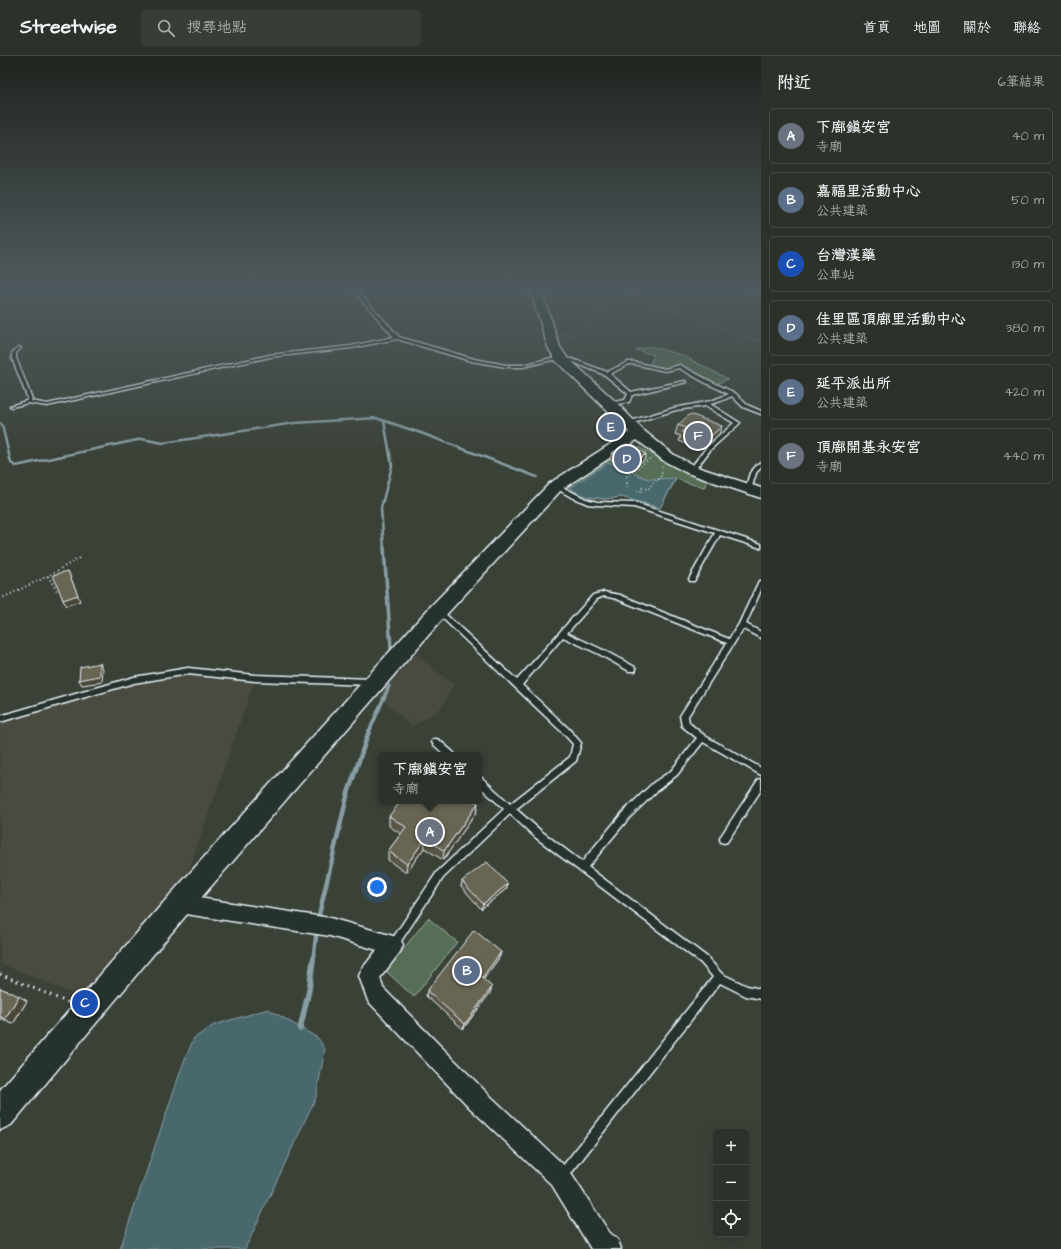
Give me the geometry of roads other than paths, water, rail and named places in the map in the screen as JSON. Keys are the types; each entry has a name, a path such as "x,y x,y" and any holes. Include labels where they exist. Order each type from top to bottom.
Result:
{"street":[{"path":"553,345 561,358 633,428 669,458 692,470 755,492"},
{"path":"0,1114 86,1011 179,904 438,611 556,486 633,428"},
{"path":"179,904 322,925 393,945 369,976 375,994 480,1101 560,1177 600,1240 609,1249"}],"lane":[{"path":"12,406 28,402 48,405 270,356 363,345"},
{"path":"420,345 474,360 506,366 523,366 561,358 590,366 607,374 621,384 630,394"},
{"path":"19,348 14,353 14,358 30,399 28,402"},
{"path":"607,374 628,363 665,370 680,366 733,394 745,406 761,413"},
{"path":"630,394 684,382"},
{"path":"610,404 627,401 630,394"},
{"path":"633,428 676,409 724,400 733,394"},
{"path":"692,470 709,448 737,423 706,404"},
{"path":"755,492 753,473 761,464"},
{"path":"556,486 572,496 591,502 602,504 620,502 635,504 761,546"},
{"path":"692,579 719,532"},
{"path":"761,583 742,625 684,716 685,724 702,738 761,772"},
{"path":"517,685 595,596 604,594 618,598 730,642"},
{"path":"393,945 440,875 510,810 573,759 577,743 438,611"},
{"path":"742,625 761,635"},
{"path":"562,634 601,652 632,669"},
{"path":"0,719 134,680 188,672 255,678 375,682"},
{"path":"582,868 626,815 656,786 674,773 702,738"},
{"path":"436,742 447,752"},
{"path":"724,838 761,783"},
{"path":"482,784 538,834 704,960 719,977 746,991 761,994"},
{"path":"560,1177 719,977"}],"water":[{"path":"608,462 648,479 676,478 660,508 622,497 605,499 588,497 577,493 570,488"},
{"path":"268,1009 318,1038 325,1049 316,1097 245,1249 120,1249 183,1064 194,1038 214,1025"}],"waterway":[{"path":"0,423 2,425 11,463 16,466 142,439 163,443 295,423 376,418 421,433 537,477"},
{"path":"384,421 392,466 381,508 384,549"},
{"path":"384,548 391,649"},
{"path":"369,732 389,686"},
{"path":"318,919 347,796 369,731"},
{"path":"313,961 317,929"},
{"path":"300,1029 309,990 313,960"}],"place":[{"name":"延平派出所","path":"611,427"},
{"name":"頂廍開基永安宮","path":"698,436"},
{"name":"佳里區頂廍里活動中心","path":"627,459"},
{"name":"下廍鎮安宮","path":"430,832"},
{"name":"嘉福里活動中心","path":"467,971"},
{"name":"台灣漢藥","path":"85,1003"}]}
